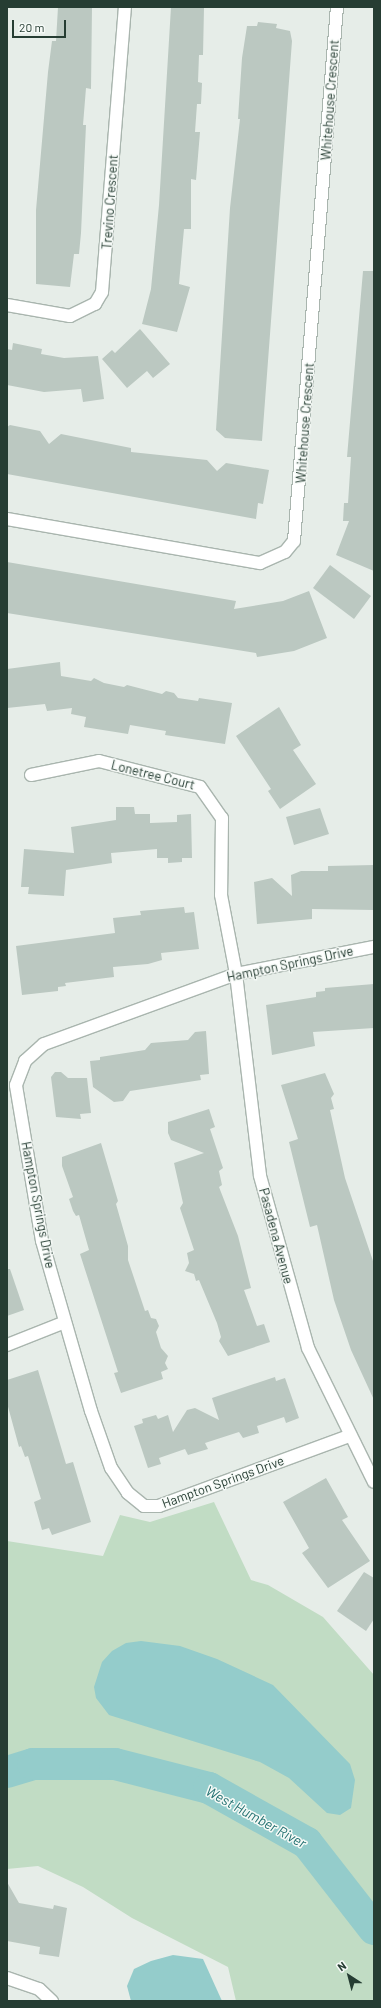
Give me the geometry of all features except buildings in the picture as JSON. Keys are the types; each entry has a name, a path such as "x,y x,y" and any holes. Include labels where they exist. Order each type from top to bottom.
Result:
{"street":[{"name":"Trevino Crescent","path":"7,305 70,316 95,304 102,292 125,7"},
{"name":"Whitehouse Crescent","path":"7,519 260,563 285,552 294,541 337,7"},
{"name":"Lonetree Court","path":"31,775 98,761 200,787 222,818 221,895 236,974"},
{"name":"Hampton Springs Drive","path":"349,1436 159,1506 144,1506 128,1493 111,1468 65,1322 42,1241 16,1085 25,1061 44,1044 236,974 374,947"},
{"name":"Pasadena Avenue","path":"236,974 260,1176 308,1348 349,1436 374,1482"},
{"path":"7,1345 65,1322"},
{"path":"7,1978 39,1989 52,2001"}],"green space":[{"path":"214,1502 251,1580 268,1585 323,1617 374,1675 374,2001 236,2001 228,1967 132,1918 83,1887 38,1866 7,1869 7,1541 103,1556 120,1515 150,1522"}],"water":[{"path":"141,1641 180,1646 217,1659 273,1685 350,1764 355,1780 351,1808 340,1815 327,1813 289,1778 260,1762 109,1715 96,1698 94,1687 102,1662 112,1651 126,1643"},
{"path":"173,1955 203,1959 222,2001 131,2001 127,1986 134,1969 151,1961"}],"waterway":[{"name":"West Humber River","path":"7,1772 33,1764 115,1764 209,1788 307,1843 374,1929"}]}
